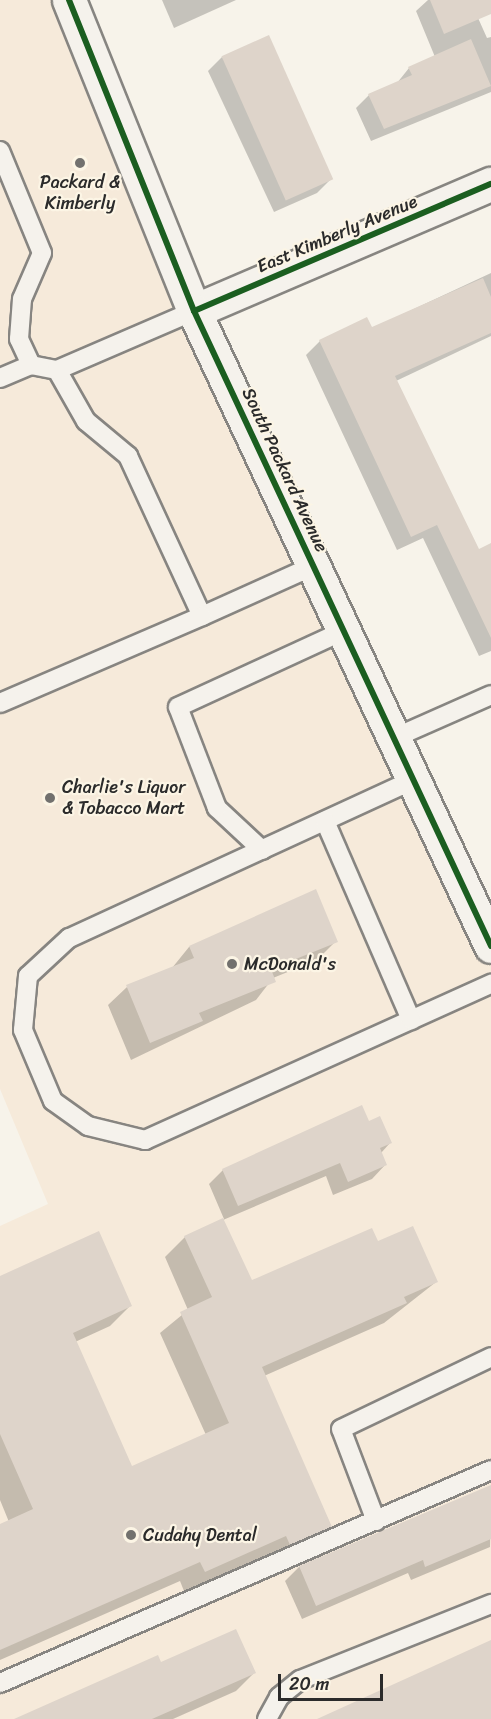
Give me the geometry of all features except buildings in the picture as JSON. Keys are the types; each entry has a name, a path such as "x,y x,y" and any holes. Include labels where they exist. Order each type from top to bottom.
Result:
{"street":[{"name":"South Packard Avenue","path":"69,0 194,311 491,946"},
{"name":"East Kimberly Avenue","path":"194,311 491,184"}],"lane":[{"path":"0,151 42,253 22,299 19,339 31,365"},
{"path":"0,378 31,365 57,370 194,311"},
{"path":"57,370 87,421 128,456 202,616"},
{"path":"0,703 313,566"},
{"path":"262,850 217,808 178,707 343,631"},
{"path":"394,738 491,695"},
{"path":"413,780 69,939 28,976 23,1030 53,1101 88,1126 145,1140 491,984"},
{"path":"325,820 411,1020"},
{"path":"376,1521 341,1429 491,1356"},
{"path":"0,1683 491,1470"},
{"path":"267,1719 279,1697 300,1680 491,1604"}],"shaded area":[{"path":"0,0 69,0 491,946 491,1719 0,1719 0,1226 48,1204 0,1089"}],"cycle path":[{"path":"69,0 194,311 491,946"},
{"path":"194,311 491,184"}],"place":[{"name":"Packard & Kimberly","path":"80,163"},
{"name":"Charlie's Liquor & Tobacco Mart","path":"50,798"},
{"name":"McDonald's","path":"232,964"},
{"name":"Cudahy Dental","path":"131,1535"}]}
